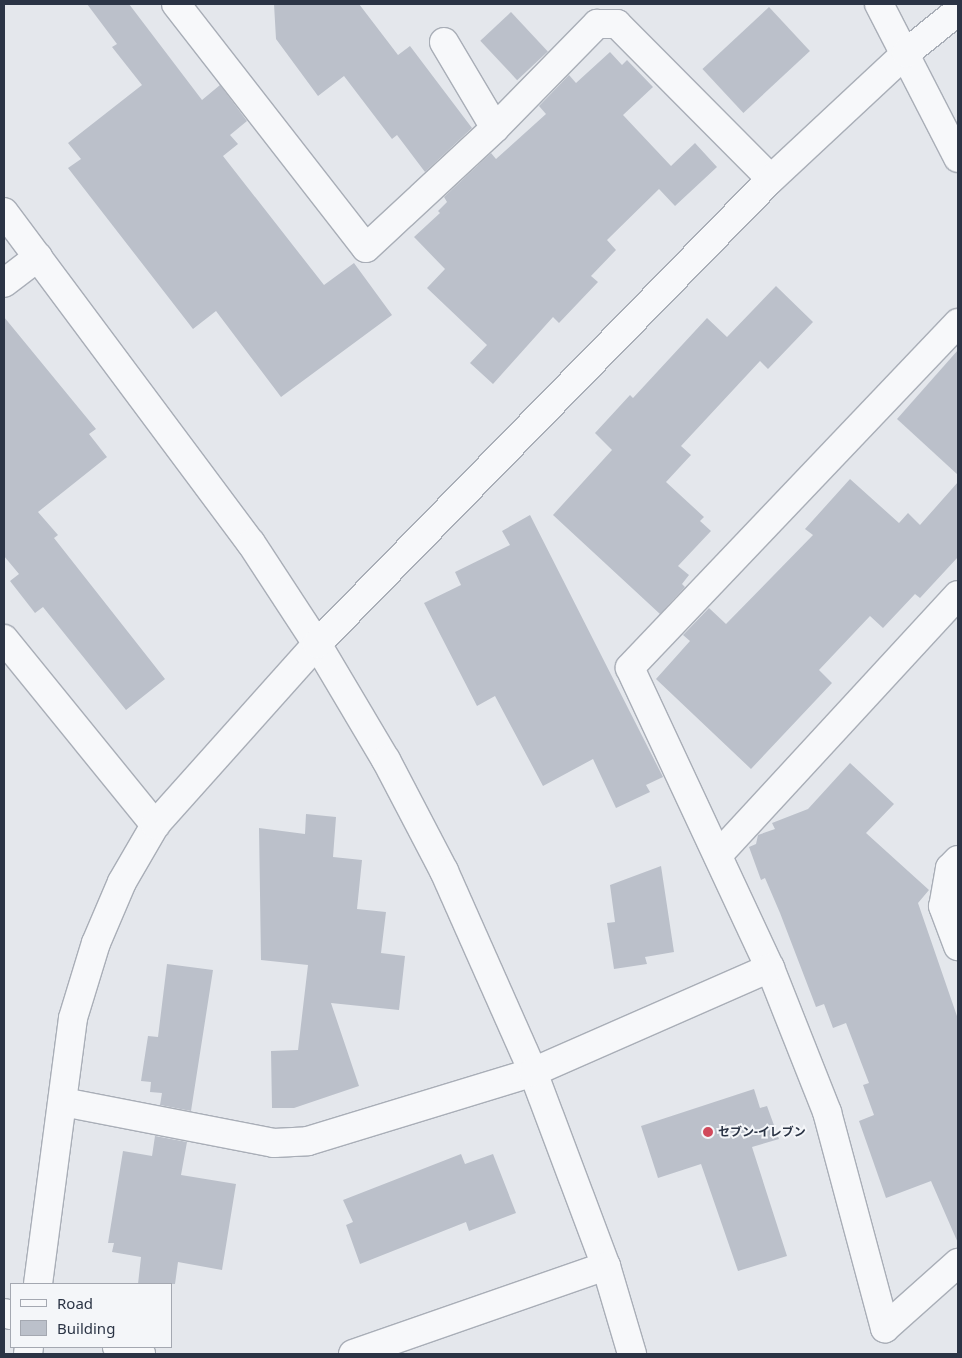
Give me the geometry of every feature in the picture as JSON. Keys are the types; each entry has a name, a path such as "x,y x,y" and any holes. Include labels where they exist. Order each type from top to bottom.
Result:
{"street":[{"path":"176,4 366,248 495,128 597,24 617,24 771,179"},
{"path":"879,4 906,53 958,158"},
{"path":"38,1283 73,1018 96,943 122,882 155,825 318,644 771,179 906,53 958,12"},
{"path":"444,42 495,128"},
{"path":"4,212 178,441 318,644 386,760 444,871 533,1072 606,1266 632,1354"},
{"path":"4,283 38,256"},
{"path":"958,323 630,668 719,854 770,968 826,1112 885,1328 958,1263"},
{"path":"719,854 958,595"},
{"path":"4,639 155,825"},
{"path":"958,860 950,868 943,906 958,946"},
{"path":"63,1102 274,1143 308,1140 533,1072 770,968"},
{"path":"354,1354 606,1266"},
{"path":"120,1348 141,1354"}],"building":[{"path":"87,4 129,4 202,100 220,85 247,121 230,135 238,144 223,156 324,285 354,263 392,315 281,397 216,311 193,329 68,168 81,159 68,143 142,85 112,47 117,44"},
{"path":"274,4 359,4 398,55 410,46 472,128 425,172 397,135 392,139 344,76 318,96 276,39"},
{"path":"769,7 810,51 743,113 702,69"},
{"path":"511,12 548,51 517,80 480,41"},
{"path":"610,52 622,65 627,60 653,87 623,115 671,166 695,143 717,167 675,206 659,189 607,240 616,250 591,276 598,282 559,323 553,317 493,384 470,363 487,345 427,288 445,269 414,237 440,213 438,211 447,202 444,197 491,153 496,159 546,114 539,106 569,75 576,83"},
{"path":"776,286 813,322 768,369 760,361 681,446 691,455 666,482 704,517 700,521 711,531 678,566 689,575 682,584 685,587 660,614 553,515 612,450 595,433 630,395 633,398 707,318 727,337"},
{"path":"4,317 96,429 89,434 107,457 38,512 58,535 54,538 165,679 126,710 43,607 35,613 10,581 19,574 4,556"},
{"path":"958,350 958,475 897,419"},
{"path":"850,479 899,523 908,513 920,525 958,482 958,557 920,598 915,594 883,628 870,616 819,670 832,683 751,769 656,679 690,641 683,635 709,608 726,624 813,535 805,529"},
{"path":"530,515 663,777 646,785 650,792 616,808 593,759 543,786 495,696 477,706 424,603 461,585 455,572 510,545 502,531"},
{"path":"850,763 894,804 866,833 929,890 918,903 958,1019 958,1243 931,1181 886,1198 859,1121 874,1115 863,1085 869,1083 846,1023 833,1028 824,1004 816,1007 780,913 765,878 761,880 749,847 756,844 758,835 775,829 772,823 808,809"},
{"path":"306,814 336,817 333,857 362,860 357,909 386,912 381,953 405,956 399,1010 331,1003 359,1086 294,1108 272,1108 271,1051 298,1050 308,965 261,960 259,828 305,834"},
{"path":"661,866 674,952 645,957 647,964 614,969 607,923 615,922 610,885"},
{"path":"167,964 213,970 191,1111 160,1105 162,1093 150,1092 151,1082 141,1081 148,1036 158,1037"},
{"path":"754,1089 760,1108 767,1106 779,1139 752,1147 787,1256 738,1271 701,1164 658,1178 641,1126"},
{"path":"155,1136 187,1142 181,1175 236,1184 222,1270 178,1262 175,1284 138,1283 141,1257 112,1252 114,1243 108,1243 123,1151 152,1156"},
{"path":"461,1154 465,1164 493,1154 516,1213 469,1231 466,1222 360,1264 346,1225 353,1222 343,1200"}],"place":[{"name":"セブン-イレブン","path":"708,1132"}]}
